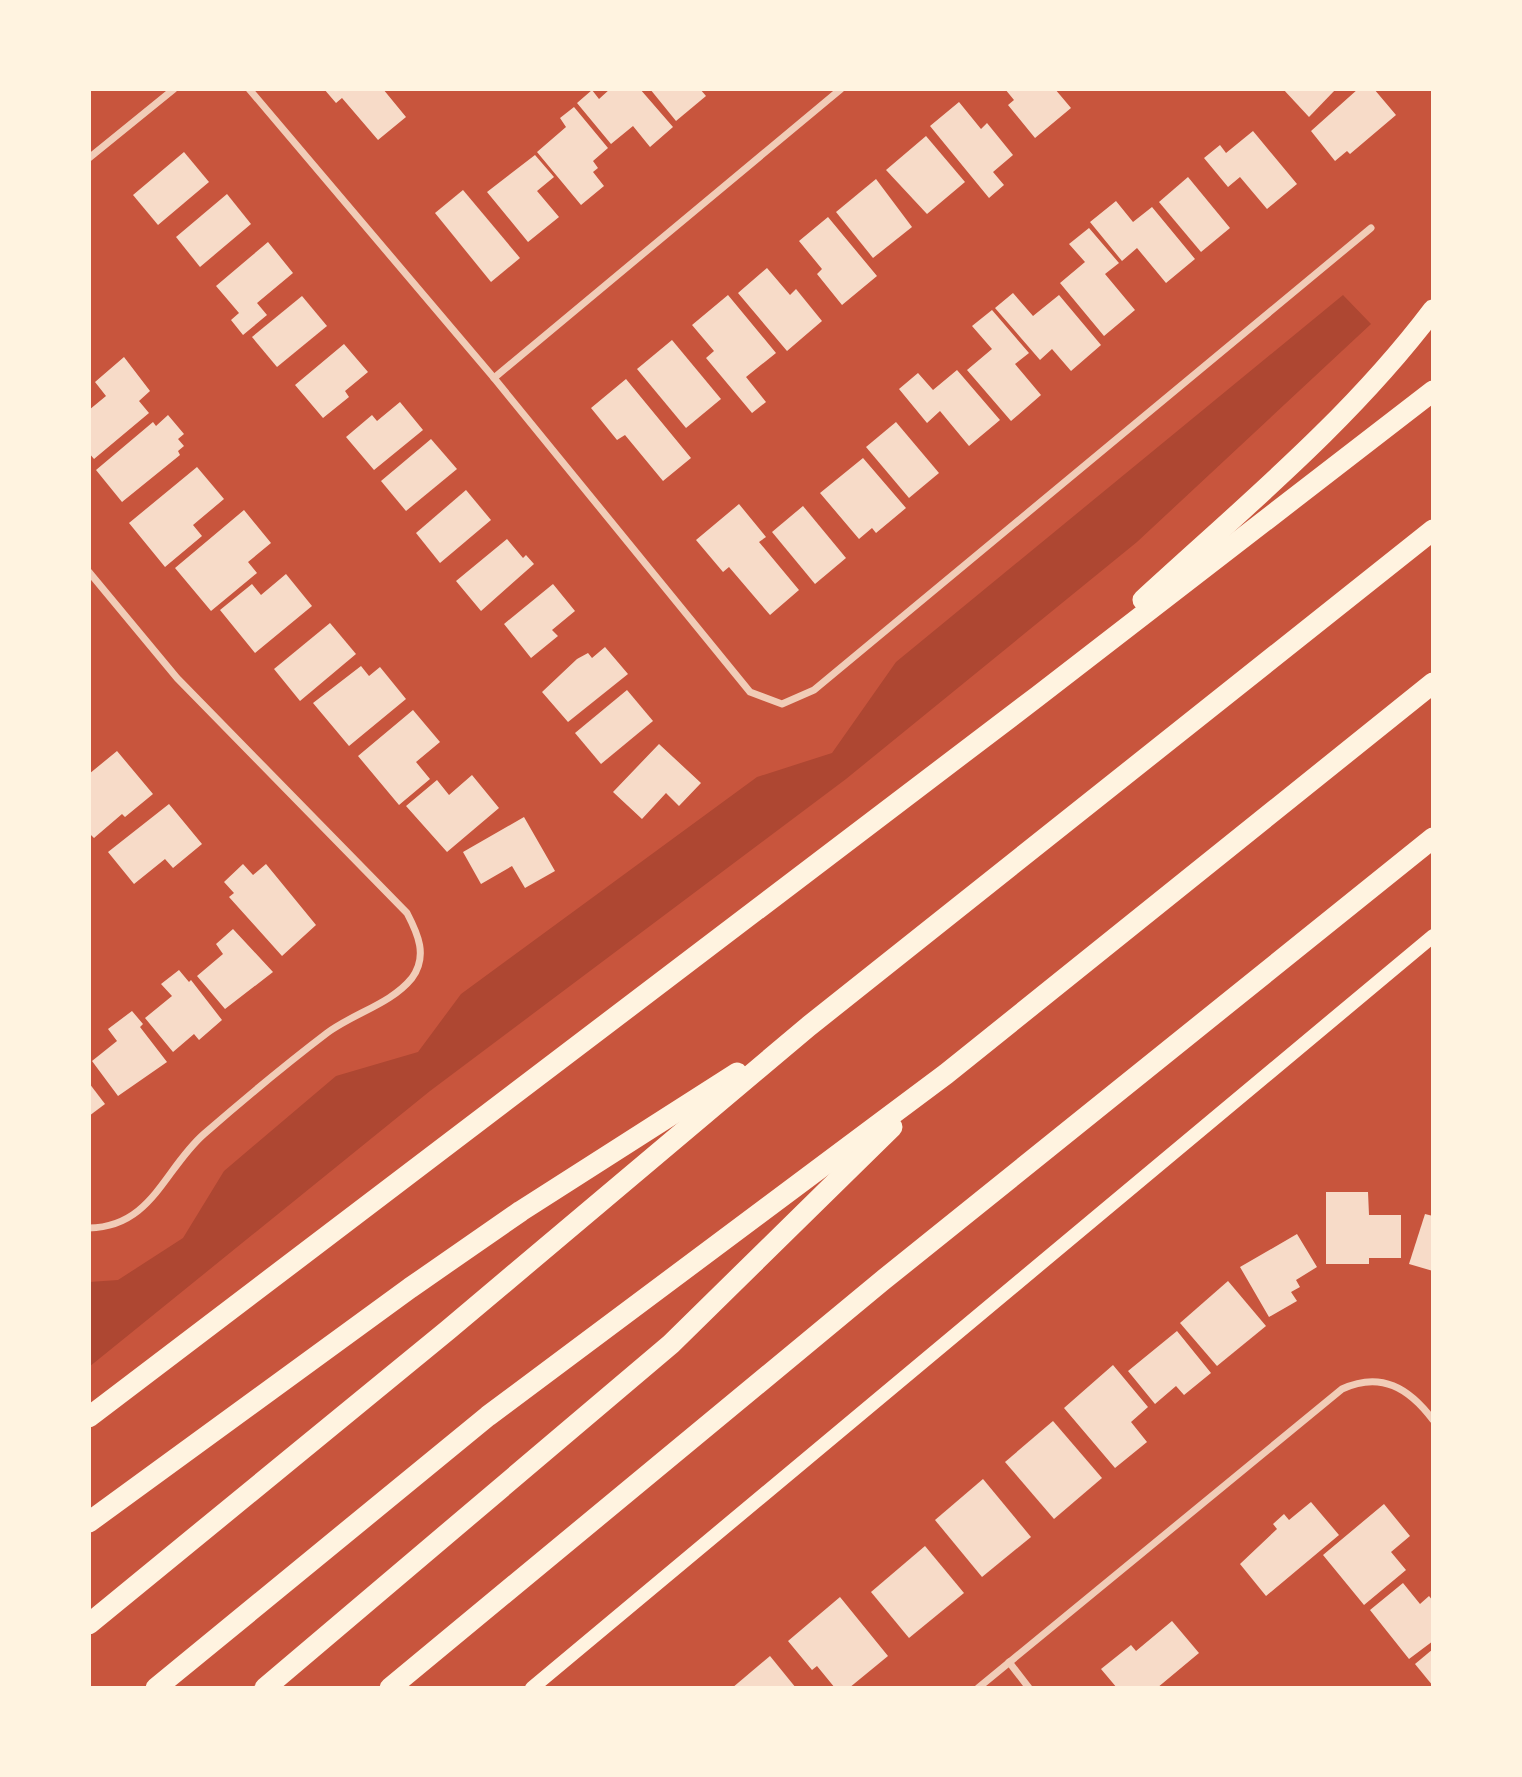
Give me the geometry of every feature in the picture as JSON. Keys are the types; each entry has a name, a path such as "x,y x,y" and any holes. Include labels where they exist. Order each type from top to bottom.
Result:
{"highway":[{"path":"1038,696 1277,477 1359,395 1433,310"},
{"path":"89,1417 1038,696 1433,391"},
{"path":"89,1623 448,1330 809,1027 1433,530"},
{"path":"156,1688 488,1416 946,1074 1433,683"},
{"path":"390,1688 893,1272 1433,838"},
{"path":"89,1522 399,1296 521,1211 809,1027"},
{"path":"265,1688 671,1344 946,1074"}],"main road":[{"path":"532,1688 1433,936"}],"street":[{"path":"89,159 174,89"},
{"path":"249,89 494,378 750,692 782,704 814,690 1371,229"},
{"path":"494,378 841,89"},
{"path":"89,572 177,678 407,913 419,936 421,958 412,977 397,991 330,1031 201,1136 176,1164 157,1195 135,1214 111,1226 89,1228"},
{"path":"978,1688 1342,1390 1374,1381 1396,1385 1415,1397 1433,1420"},
{"path":"1009,1662 1029,1688"}],"shaded area":[{"path":"1343,295 1371,324 1137,542 846,779 430,1091 89,1367 89,1282 118,1280 183,1238 224,1171 336,1076 418,1052 461,994 757,777 832,753 896,662"}],"building":[{"path":"324,89 383,89 406,117 378,140 342,98 336,103"},
{"path":"610,89 640,89 673,127 650,147 633,126 611,144 577,103 592,90 599,99"},
{"path":"650,89 700,89 706,96 676,121"},
{"path":"1005,89 1055,89 1071,108 1035,138 1008,105 1014,100"},
{"path":"1283,89 1336,89 1309,117"},
{"path":"1358,89 1374,89 1396,115 1350,154 1347,151 1335,161 1311,131"},
{"path":"959,102 981,129 987,123 1013,155 993,172 1004,185 989,198 930,126"},
{"path":"574,107 608,148 593,161 598,168 593,172 604,186 581,205 537,152 566,127 560,118"},
{"path":"1253,131 1297,184 1267,209 1240,177 1228,187 1204,158 1220,145 1226,153"},
{"path":"926,136 965,182 927,214 886,170"},
{"path":"184,152 209,182 158,225 133,195"},
{"path":"535,155 554,177 537,191 559,217 528,242 487,192"},
{"path":"1188,177 1230,228 1201,252 1159,202"},
{"path":"876,179 912,227 873,258 836,212"},
{"path":"463,190 520,258 491,282 435,213"},
{"path":"227,194 251,224 200,267 176,237"},
{"path":"1116,201 1133,222 1152,207 1195,259 1166,283 1137,248 1122,261 1090,222"},
{"path":"828,217 877,276 842,305 817,274 822,269 799,241"},
{"path":"1089,228 1119,263 1105,274 1135,310 1104,336 1060,283 1085,262 1069,244"},
{"path":"268,242 293,273 257,303 267,315 243,335 231,320 239,313 216,286"},
{"path":"767,268 790,295 796,289 822,321 787,351 738,293"},
{"path":"1013,293 1033,316 1059,295 1101,345 1071,371 1052,349 1040,360 995,308"},
{"path":"728,295 776,353 746,377 766,402 752,413 706,358 714,351 692,325"},
{"path":"302,296 327,326 277,367 252,337"},
{"path":"992,310 1029,353 1015,364 1041,395 1011,421 967,370 992,349 972,326"},
{"path":"672,340 721,399 686,428 637,369"},
{"path":"344,344 368,372 345,391 349,397 323,418 295,385"},
{"path":"124,357 150,391 139,401 149,413 94,459 89,453 89,410 106,396 95,382"},
{"path":"957,370 1000,420 969,446 940,411 927,423 899,389 918,373 933,390"},
{"path":"626,379 691,458 663,481 625,435 617,440 591,408"},
{"path":"400,402 423,430 374,470 346,437 372,415 377,421"},
{"path":"168,415 184,434 178,439 184,446 178,451 180,455 122,502 96,470 153,422 156,426"},
{"path":"896,422 939,473 909,498 866,447"},
{"path":"431,439 457,469 406,511 381,481"},
{"path":"863,458 906,508 876,533 872,528 859,539 820,493"},
{"path":"197,467 224,499 193,525 202,536 165,567 129,523"},
{"path":"466,490 491,520 440,563 416,533"},
{"path":"739,504 766,537 759,542 799,590 770,615 729,567 723,572 696,540"},
{"path":"803,506 846,558 815,584 772,532"},
{"path":"244,510 271,543 248,562 257,573 211,611 175,568"},
{"path":"507,539 523,558 526,555 534,564 481,611 456,581"},
{"path":"286,574 312,606 255,653 220,610 252,584 261,595"},
{"path":"553,584 575,611 552,630 558,636 531,658 504,624"},
{"path":"330,623 356,654 300,701 274,669"},
{"path":"605,647 628,674 568,722 542,692 577,659 588,653 592,658"},
{"path":"361,666 369,676 380,667 406,699 349,746 313,703"},
{"path":"627,690 653,721 601,764 575,733"},
{"path":"413,710 440,742 416,762 430,779 399,805 358,756"},
{"path":"659,744 701,783 679,806 666,793 642,819 613,792"},
{"path":"117,751 153,794 125,817 122,814 94,838 89,833 89,774"},
{"path":"472,775 499,808 447,852 406,806 437,780 449,795"},
{"path":"169,804 202,844 173,868 165,859 134,884 108,852"},
{"path":"524,817 555,871 525,888 512,866 481,884 463,852"},
{"path":"243,864 253,875 266,864 316,925 282,956 229,897 234,893 224,882"},
{"path":"233,929 273,972 225,1009 197,976 223,954 216,944"},
{"path":"179,970 189,982 191,980 222,1020 199,1040 194,1034 173,1052 145,1018 172,996 161,984"},
{"path":"132,1011 143,1024 140,1027 167,1062 118,1096 92,1061 117,1041 108,1029"},
{"path":"89,1083 105,1104 89,1116"},
{"path":"1326,1192 1368,1192 1369,1215 1401,1215 1401,1258 1369,1258 1369,1264 1326,1264"},
{"path":"1425,1214 1433,1216 1433,1271 1409,1264"},
{"path":"1297,1234 1317,1267 1296,1280 1300,1287 1291,1292 1297,1301 1269,1317 1240,1267"},
{"path":"1228,1281 1266,1326 1217,1366 1180,1323"},
{"path":"1177,1331 1211,1373 1184,1395 1176,1386 1155,1404 1128,1371"},
{"path":"1113,1365 1148,1407 1131,1422 1147,1442 1115,1468 1064,1408"},
{"path":"1053,1421 1102,1478 1054,1519 1005,1462"},
{"path":"983,1479 1031,1537 982,1577 935,1520"},
{"path":"1311,1502 1339,1535 1266,1596 1240,1564 1277,1529 1273,1524 1284,1514 1289,1520"},
{"path":"1384,1504 1410,1536 1391,1552 1406,1570 1364,1605 1323,1555"},
{"path":"925,1546 964,1593 909,1638 871,1592"},
{"path":"1403,1583 1420,1604 1429,1596 1433,1601 1433,1641 1409,1659 1370,1610"},
{"path":"840,1597 888,1656 849,1688 835,1688 817,1666 812,1670 788,1641"},
{"path":"1172,1621 1199,1653 1157,1688 1117,1688 1101,1669 1131,1645 1136,1651"},
{"path":"1433,1649 1433,1686 1415,1664"},
{"path":"770,1656 796,1688 732,1688"}]}
